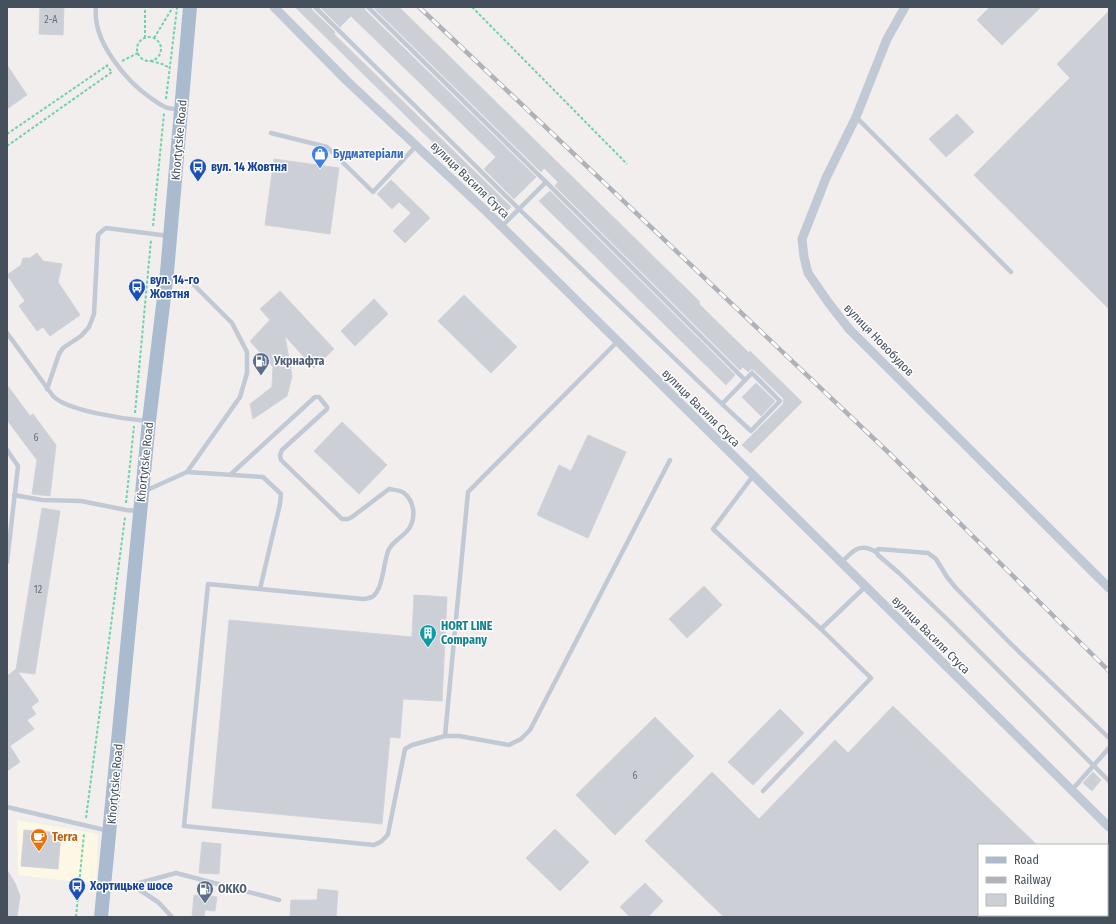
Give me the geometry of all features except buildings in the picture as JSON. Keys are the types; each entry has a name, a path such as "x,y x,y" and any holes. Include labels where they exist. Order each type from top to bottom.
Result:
{"main road":[{"name":"Khortytske Road","path":"101,917 149,421 167,272 190,7"}],"street":[{"name":"вулиця Василя Стуса","path":"274,7 347,81 502,227 1109,828"},
{"name":"вулиця Новобудов","path":"904,7 888,40 856,116 826,178 802,239 808,273 849,329 1109,588"}],"lane":[{"path":"96,7 95,15 103,42 115,63 141,91 165,107 182,110"},
{"path":"315,7 519,209 722,404 751,431 780,401 752,373 722,404"},
{"path":"368,7 745,380"},
{"path":"856,116 1011,272"},
{"path":"270,133 327,148 373,192 416,146"},
{"path":"502,227 546,182"},
{"path":"47,389 59,354 63,348 81,336 89,327 94,314 98,235 106,228 170,236"},
{"path":"167,272 192,283 232,323 247,352 247,373 240,397 187,472"},
{"path":"7,333 47,389 58,401 70,407 135,420 149,421"},
{"path":"445,736 468,492 617,342"},
{"path":"230,475 315,397 318,396 327,409 282,450 280,455 281,460 342,519 348,520 389,490 398,490 404,493 412,503 413,516 411,526 389,549 378,591 372,597 363,599 208,584 184,826 378,844 388,834 405,749 412,745 445,736 459,736 509,745 521,739 530,730 670,460"},
{"path":"7,450 18,466 7,559"},
{"path":"142,493 187,472 263,477 281,494 260,589"},
{"path":"753,476 713,529 822,629 871,678 763,791"},
{"path":"14,495 42,500 81,502 126,510 141,511"},
{"path":"841,563 858,548 871,548 876,552 948,620 1109,781"},
{"path":"876,552 880,549 928,553 936,559 956,588 1017,650 1109,738"},
{"path":"822,629 865,587"},
{"path":"1071,791 1109,748"},
{"path":"7,807 110,832"},
{"path":"104,885 132,885 176,874 279,900"},
{"path":"132,885 158,902 172,917"}],"path":[{"path":"145,7 145,38"},
{"path":"154,38 173,7"},
{"path":"76,917 85,826 126,510 152,234 177,7"},
{"path":"472,7 627,164"},
{"path":"151,61 157,59 161,48 154,38 145,38 138,44 137,49 141,58 146,61 162,64 170,68"},
{"path":"7,134 106,65 112,72 7,146"}],"shaded area":[{"path":"17,820 98,834 96,884 18,875"}],"railway":[{"path":"419,7 889,453 1109,671"}],"place":[{"name":"Будматеріали","path":"320,169"},
{"name":"вул. 14 Жовтня","path":"198,182"},
{"name":"вул. 14-го Жовтня","path":"137,302"},
{"name":"Укрнафта","path":"261,376"},
{"name":"HORT LINE Company","path":"428,648"},
{"name":"Terra","path":"39,852"},
{"name":"Хортицьке шосе","path":"77,901"},
{"name":"OKKO","path":"205,904"}]}
